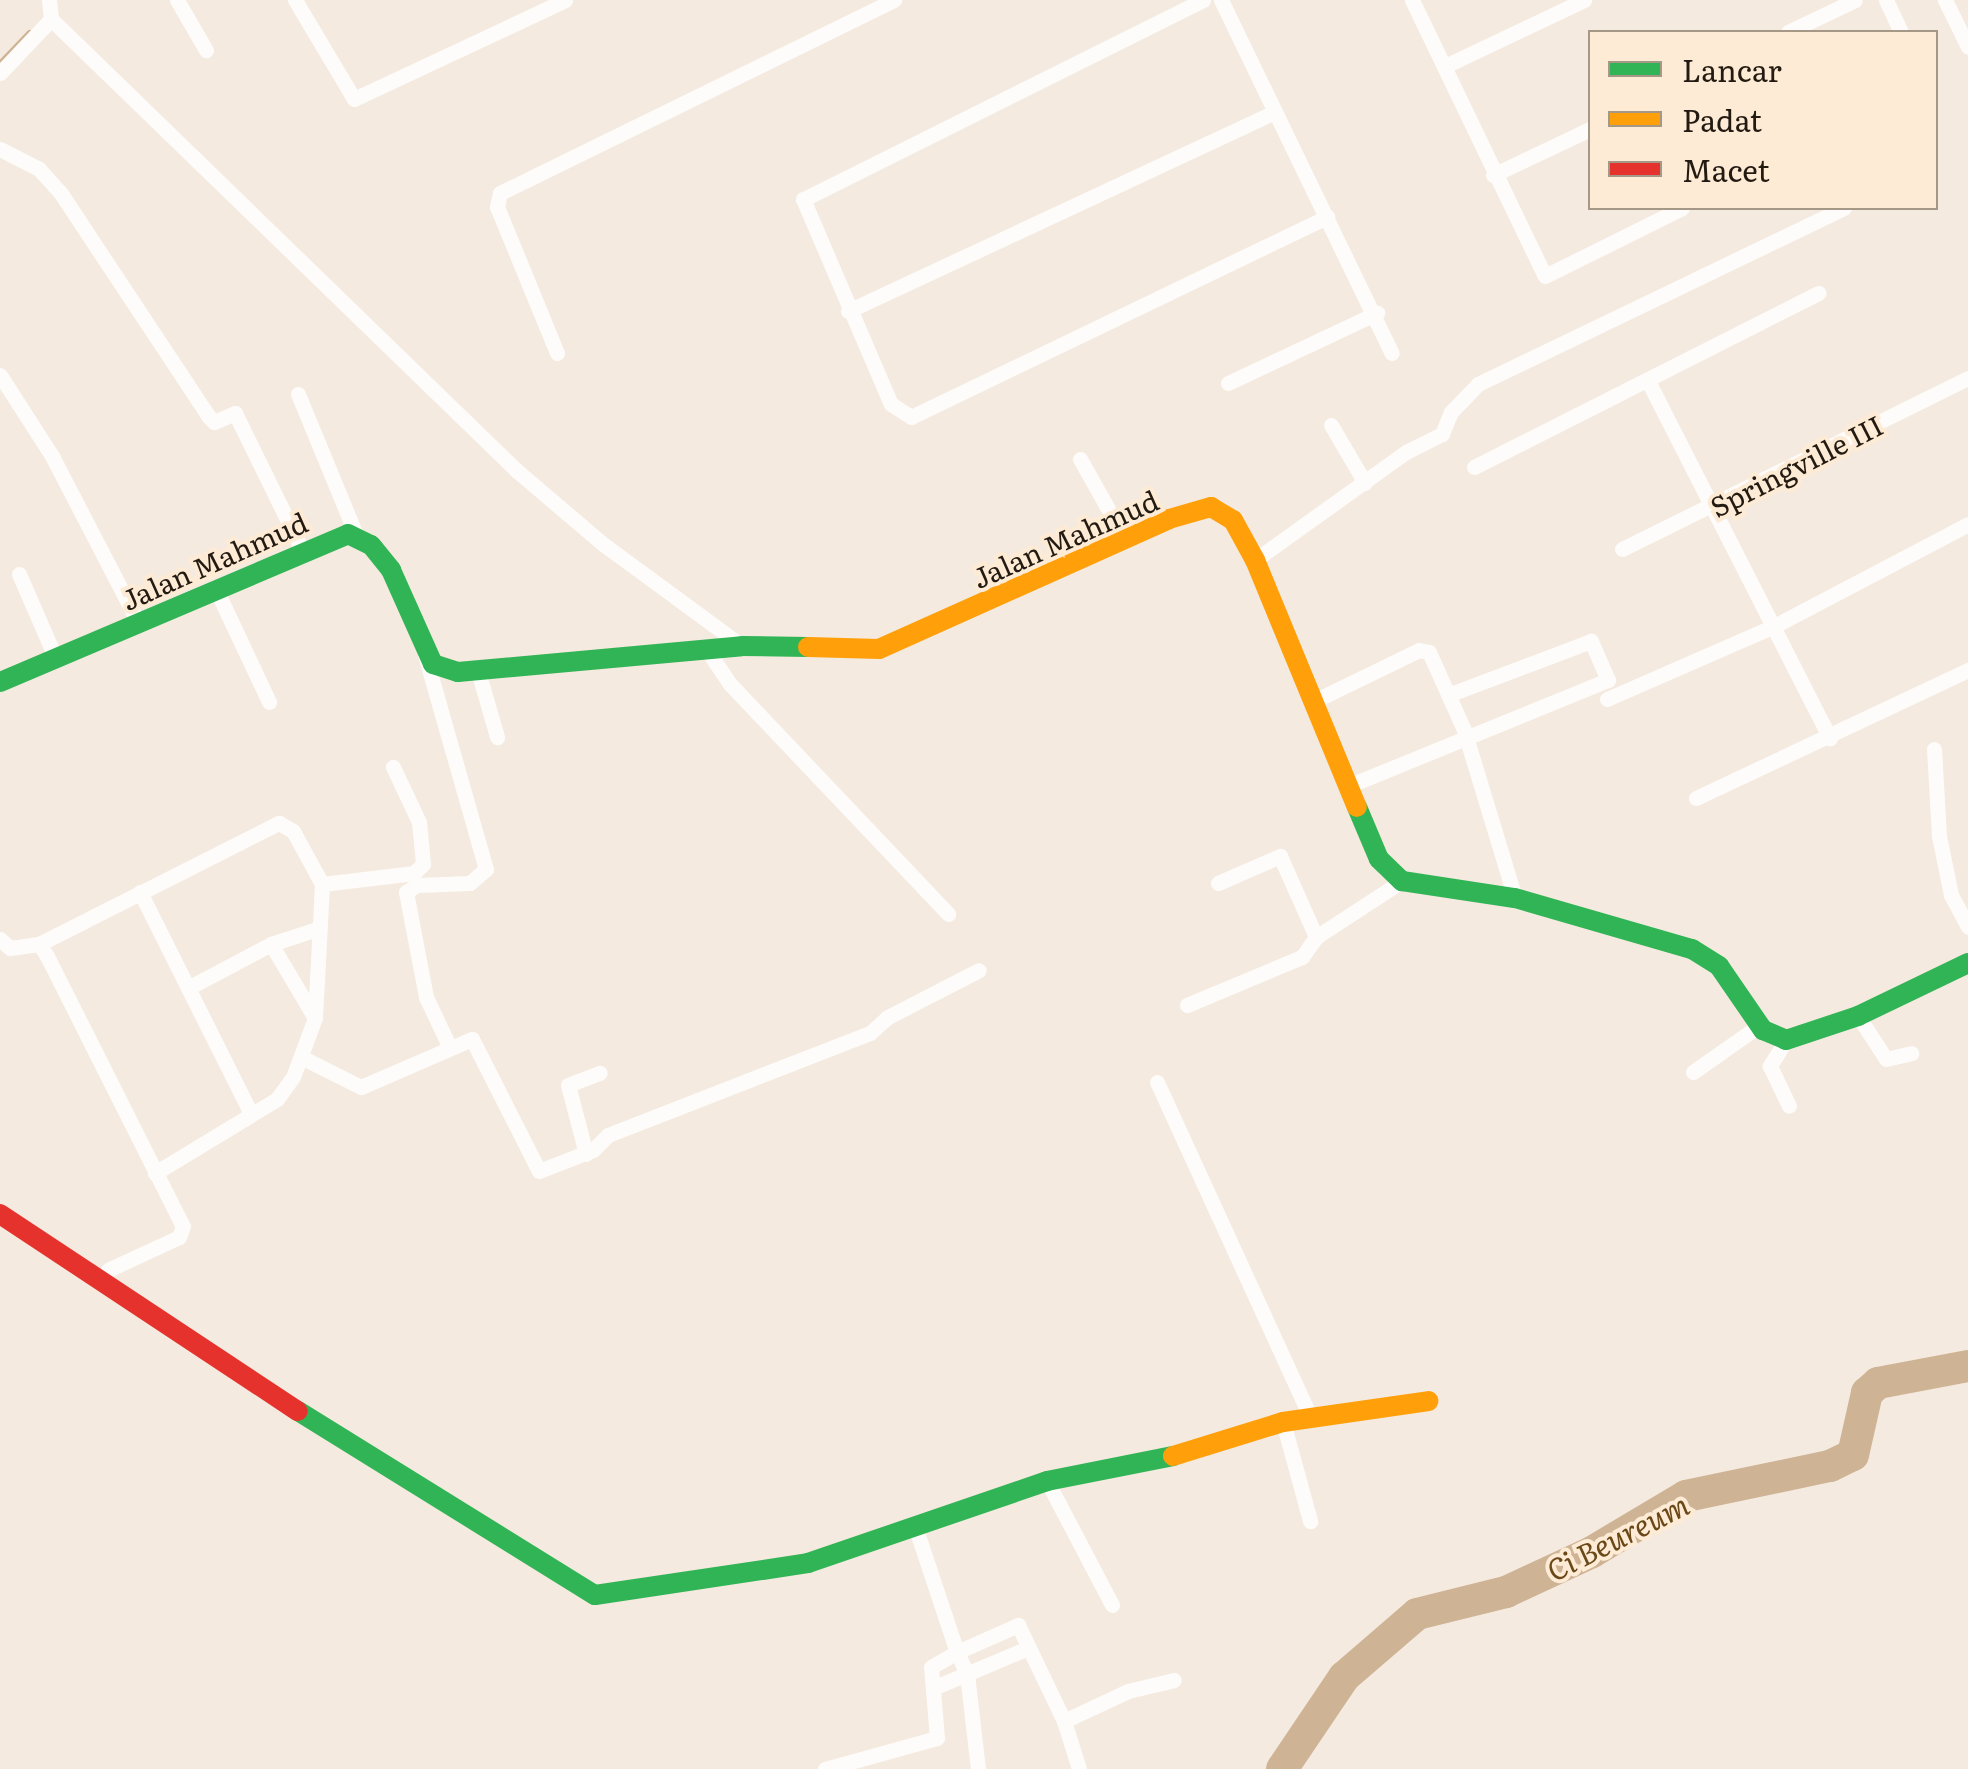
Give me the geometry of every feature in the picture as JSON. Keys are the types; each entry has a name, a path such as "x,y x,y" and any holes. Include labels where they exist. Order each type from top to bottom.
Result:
{"street":[{"path":"177,0 206,50"},
{"path":"295,0 354,100 565,0"},
{"path":"557,353 497,207 500,193 894,0"},
{"path":"1203,0 803,199 891,404 911,417 1327,217"},
{"path":"1221,0 1377,313 1392,353"},
{"path":"1412,0 1546,276 1678,210"},
{"path":"1445,66 1584,0"},
{"path":"1792,30 1855,0"},
{"path":"1886,0 1899,30"},
{"path":"1945,0 1968,47"},
{"path":"0,73 50,9 516,470 603,544 742,646"},
{"path":"848,311 1275,112"},
{"path":"1494,175 1588,130"},
{"path":"0,149 39,169 60,192 208,416 214,422 236,413 302,550"},
{"path":"1255,560 1442,434 1451,412 1478,384 1840,210"},
{"path":"1474,467 1818,293"},
{"path":"1228,383 1377,313"},
{"path":"0,375 52,456 139,624"},
{"name":"Springville III","path":"1622,549 1968,378"},
{"path":"1648,381 1830,738"},
{"path":"298,394 356,534 391,570 424,653 486,869 470,882 410,886 406,892 426,997 450,1048"},
{"path":"1331,425 1365,483"},
{"path":"1080,459 1126,539"},
{"name":"Jalan Mahmud","path":"424,653 446,670 478,672 742,646 879,650 1126,539 1211,507 1233,520 1255,560 1379,859 1402,881"},
{"path":"1607,700 1774,626 1968,524"},
{"name":"Jalan Mahmud","path":"0,682 139,624 215,586 302,550 356,534"},
{"path":"19,574 56,658"},
{"path":"215,586 269,702"},
{"path":"1348,786 1608,680 1591,641 1451,694"},
{"path":"707,650 730,684 948,914"},
{"path":"1312,702 1419,650 1429,652 1451,694 1515,898"},
{"path":"1696,798 1968,670"},
{"path":"478,672 497,737"},
{"path":"1934,749 1950,896 1968,927"},
{"path":"322,884 414,873 423,864 419,822 393,767"},
{"path":"0,940 10,948 38,944 279,823 293,831 322,884 317,929 322,964 316,1018 303,1058 278,1099 155,1174"},
{"path":"1218,883 1280,856 1316,937"},
{"path":"1187,1005 1302,957 1316,937 1402,881 1515,898 1692,949 1720,966 1760,1026 1786,1040"},
{"path":"140,892 251,1114"},
{"path":"188,988 272,944 317,929"},
{"path":"38,944 184,1230 108,1270"},
{"path":"272,944 316,1018"},
{"path":"1789,1106 1770,1066 1786,1040 1858,1016 1968,963"},
{"path":"303,1058 361,1087 471,1039 478,1043 539,1171 586,1154 608,1136 870,1034 888,1017 979,970"},
{"path":"1858,1016 1886,1059 1911,1052"},
{"path":"1694,1072 1760,1026"},
{"path":"586,1154 568,1085 600,1073"},
{"path":"1157,1082 1312,1418"},
{"path":"0,1214 312,1421 595,1594 808,1563 916,1530 1047,1481 1190,1453 1283,1422 1428,1401"},
{"path":"1283,1422 1310,1521"},
{"path":"1047,1481 1112,1605"},
{"path":"916,1530 967,1674 978,1769"},
{"path":"825,1769 937,1738 931,1667 1018,1625 1064,1721 1079,1769"},
{"path":"933,1688 1028,1648"},
{"path":"1064,1721 1128,1691 1174,1680"}],"waterway":[{"path":"0,62 29,32"},
{"name":"Ci Beureum","path":"1282,1769 1344,1677 1417,1614 1506,1592 1592,1552 1686,1496 1830,1466 1853,1455 1867,1393 1878,1383 1968,1366"}],"traffic: fast":[{"path":"0,682 348,534 371,545 391,570 433,664 458,672 742,646 808,647"},
{"path":"1357,807 1379,859 1402,881 1515,898 1692,949 1719,966 1763,1030 1786,1040 1858,1016 1968,963"},
{"path":"298,1411 595,1595 808,1563 1047,1481 1173,1456"}],"traffic: slow":[{"path":"808,647 879,649 1169,519 1211,507 1233,520 1255,560 1357,807"},
{"path":"1173,1456 1283,1422 1428,1401"}],"traffic: jam":[{"path":"0,1214 298,1411"}]}
